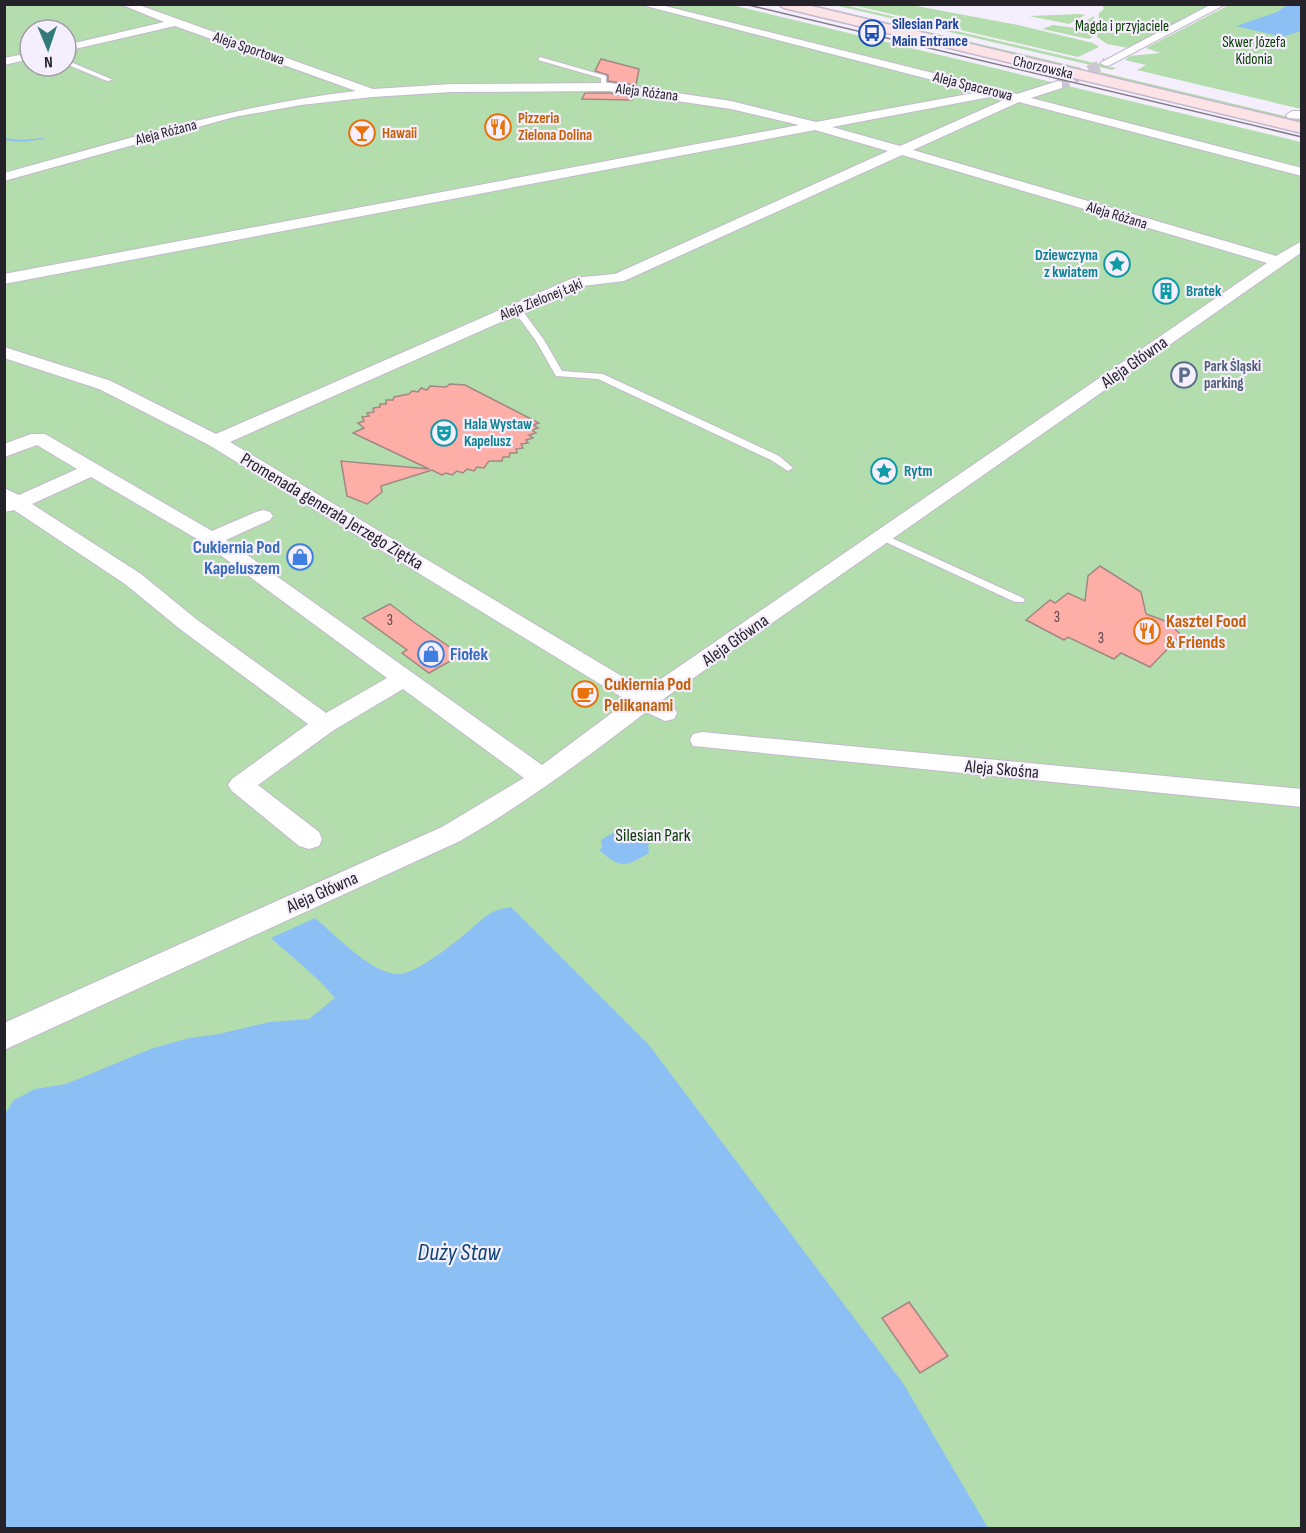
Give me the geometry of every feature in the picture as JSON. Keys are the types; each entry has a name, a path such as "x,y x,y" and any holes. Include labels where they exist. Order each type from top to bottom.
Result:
{"main road":[{"name":"Chorzowska","path":"784,4 1299,119"},
{"name":"Chorzowska","path":"824,4 1299,119"}],"street":[{"name":"Aleja Sportowa","path":"125,4 372,93"},
{"name":"Aleja Spacerowa","path":"644,4 1018,98 1072,106 1302,172"},
{"path":"1106,63 1221,4"},
{"path":"78,45 176,22"},
{"name":"Aleja Zielonej Łąki","path":"216,441 579,280 618,278 1018,98 1058,85"},
{"name":"Aleja Różana","path":"4,177 233,114 302,101 372,93 452,88 609,87 731,105 819,127 1278,261"},
{"path":"4,279 996,92"},
{"name":"Aleja Główna","path":"4,1037 218,938 451,834 512,810 542,778 588,756 883,537 1302,245"},
{"name":"Promenada generała Jerzego Ziętka","path":"4,352 105,385 216,441 655,707"},
{"path":"4,452 38,438 211,539 542,778"},
{"path":"9,501 94,469"},
{"path":"9,501 133,579 188,624 325,724"},
{"path":"211,539 263,516"},
{"path":"309,839 241,785 325,724 402,679"},
{"name":"Aleja Skośna","path":"702,740 1302,798"}],"lane":[{"path":"540,59 604,77 603,83 609,87"},
{"path":"78,67 109,80"},
{"path":"516,308 540,339 559,374 600,376 775,458 788,468"},
{"path":"883,537 1019,600"}],"green space":[{"name":"Silesian Park","path":"5,5 732,5 1301,142 1301,1528 5,1528"},
{"path":"794,5 813,5 1082,68 1074,71"},
{"path":"834,5 844,5 1116,68 1112,70"},
{"path":"852,5 911,5 1018,25 1093,43 1099,47 1078,57"},
{"name":"Magda i przyjaciele","path":"1102,5 1212,5 1128,48 1107,44 1097,37 1099,13 1104,9"},
{"name":"Skwer Józefa Kidonia","path":"1229,5 1301,5 1301,109 1137,70 1146,65 1125,60 1130,56 1160,53 1146,48"},
{"path":"1085,15 1069,24 1029,16"},
{"path":"1094,16 1092,37 1089,39 1042,29 1053,25 1076,28"},
{"path":"1100,72 1301,120 1301,126 1092,76"}],"water":[{"path":"1287,5 1301,5 1301,31 1282,37 1236,26 1277,12"},
{"path":"621,828 634,829 651,843 648,845 649,853 623,864 599,850 602,848 601,840"},
{"name":"Duży Staw","path":"511,907 649,1045 903,1383 988,1528 5,1528 4,1115 14,1100 35,1089 66,1084 153,1048 270,1022 309,1019 335,998 271,938 315,918 365,960 387,972 398,974 413,970 433,959 491,913"}],"building":[{"path":"601,59 639,69 636,85 608,81 608,75 595,71"},
{"path":"585,93 609,93 633,97 632,100 582,99"},
{"name":"Hala Wystaw Kapelusz","path":"450,384 465,385 539,423 533,425 538,428 532,430 536,433 529,435 533,438 526,440 528,443 521,444 523,448 516,449 517,453 510,453 509,457 503,457 502,461 489,461 484,468 477,467 474,471 467,469 463,473 457,471 452,475 446,473 442,475 432,470 381,486 382,492 367,504 347,496 341,461 429,469 353,433 364,428 358,423 364,421 362,417 369,416 367,413 374,412 373,408 386,404 386,400 393,400 394,397 409,394 412,391 418,392 421,388 427,390 430,386 446,387"},
{"path":"1100,566 1141,592 1146,614 1168,622 1181,635 1150,667 1121,653 1114,659 1068,637 1064,640 1026,620 1050,600 1055,603 1068,593 1085,601 1088,576"},
{"path":"390,604 461,655 429,673 402,653 407,650 363,618"},
{"path":"909,1302 948,1356 920,1373 882,1318"}],"waterway":[{"path":"4,139 21,141 43,139"}],"tunnel":[{"path":"1058,85 1106,63"}],"tram line":[{"path":"744,4 1302,137"}],"place":[{"name":"Silesian Park Main Entrance","path":"872,33"},
{"name":"Pizzeria Zielona Dolina","path":"498,127"},
{"name":"Hawaii","path":"362,133"},
{"name":"Dziewczyna z kwiatem","path":"1117,264"},
{"name":"Bratek","path":"1166,291"},
{"name":"Park Śląski parking","path":"1184,375"},
{"name":"Hala Wystaw Kapelusz","path":"444,433"},
{"name":"Rytm","path":"884,471"},
{"name":"Cukiernia Pod Kapeluszem","path":"300,557"},
{"name":"Kasztel Food & Friends","path":"1147,631"},
{"name":"Fiołek","path":"431,654"},
{"name":"Cukiernia Pod Pelikanami","path":"585,694"}]}
